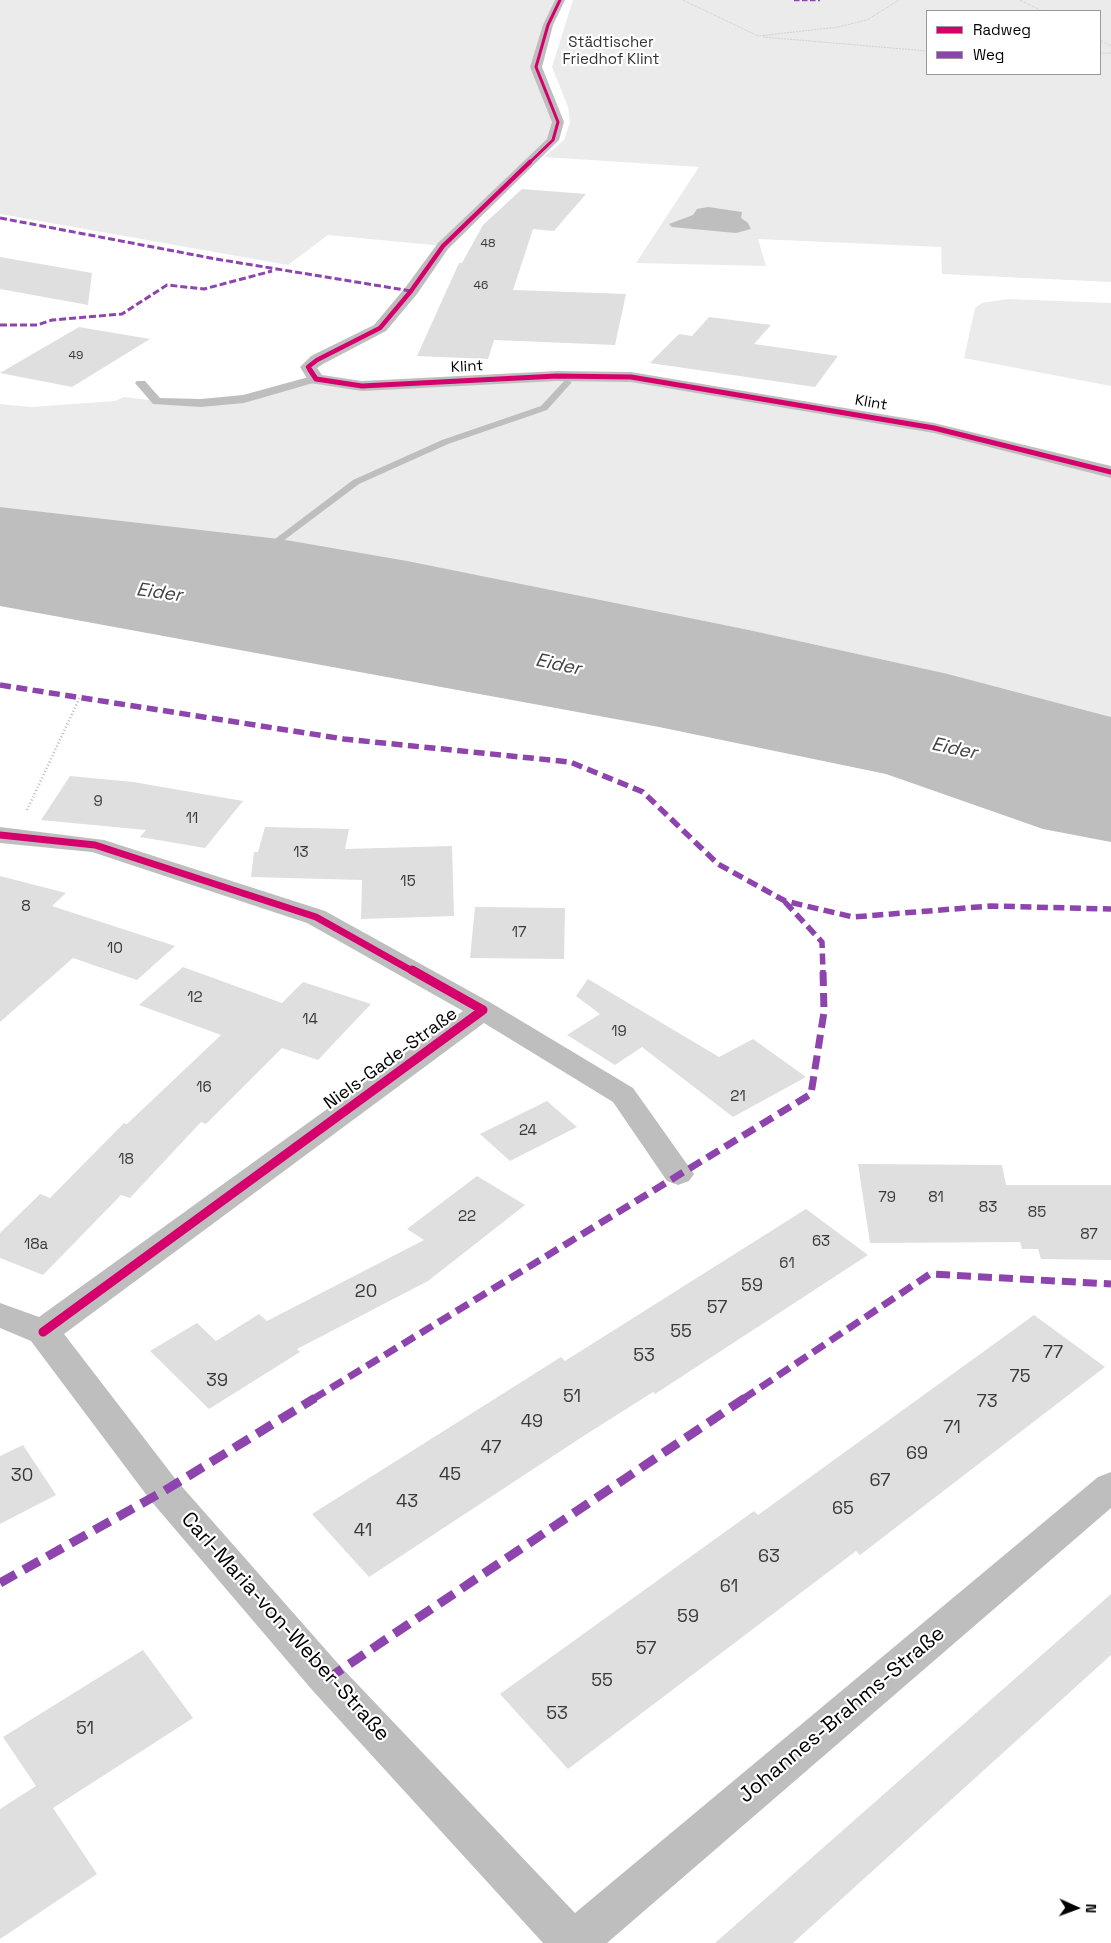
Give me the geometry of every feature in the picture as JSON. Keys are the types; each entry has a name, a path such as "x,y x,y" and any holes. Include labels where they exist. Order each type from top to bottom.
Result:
{"street":[{"path":"316,378 308,367 380,328 411,291 444,246 553,140 558,122 536,67 548,25 560,0"},
{"name":"Klint","path":"316,378 362,386 557,376 631,377 934,428 1111,472"},
{"name":"Niels-Gade-Straße","path":"7,836 95,845 316,917 483,1010 623,1095 678,1174"},
{"name":"Niels-Gade-Straße","path":"43,1332 483,1010"},
{"path":"0,1315 43,1332"},
{"name":"Carl-Maria-von-Weber-Straße","path":"43,1332 164,1491 327,1679 573,1943"},
{"name":"Johannes-Brahms-Straße","path":"573,1943 1111,1487"}],"lane":[{"path":"140,383 158,401 201,403 244,399 316,378"}],"path":[{"path":"683,0 758,36 926,51"},
{"path":"758,36 838,27 868,20 899,0"},
{"path":"1020,0 1040,10"},
{"path":"7,836 80,697"}],"green space":[{"path":"0,0 560,0 536,67 554,108 553,140 443,246 328,235 288,265 0,214"},
{"name":"Städtischer Friedhof Klint","path":"573,0 1111,0 1111,282 942,274 941,247 758,239 766,266 636,263 699,167 544,157 564,140 570,122 568,107 552,67"},
{"path":"1008,299 1111,303 1111,386 964,358 975,308 982,303"},
{"path":"631,377 934,428 1111,472 1111,717 948,674 749,630 280,539 0,507 0,404 31,407 115,401 124,397 158,401 244,399 316,379 334,383"}],"water":[{"path":"708,207 742,212 741,218 748,223 751,229 736,233 672,227 669,224 693,215 697,209"},
{"name":"Eider","path":"0,507 280,539 407,561 749,630 948,674 1111,717 1111,842 1043,829 886,774 659,727 0,606"}],"building":[{"path":"522,189 586,194 554,231 533,229 513,290 626,294 615,345 494,340 488,359 417,356 459,263 462,263 483,225"},
{"path":"0,257 92,273 88,305 0,289"},
{"path":"709,317 771,325 754,344 838,356 815,387 650,363 679,334 692,336"},
{"path":"79,327 150,339 72,387 0,373"},
{"path":"70,776 133,782 243,801 205,848 140,837 146,830 41,820"},
{"path":"265,827 349,829 345,849 452,846 454,916 361,919 362,880 251,877 254,852 258,852"},
{"path":"0,876 66,893 52,906 175,946 137,980 73,958 0,1022"},
{"path":"475,907 565,908 564,959 470,958"},
{"path":"183,967 282,1003 303,982 371,1004 318,1060 282,1048 206,1124 201,1122 130,1198 121,1195 43,1275 0,1258 0,1233 40,1194 50,1198 124,1123 127,1124 221,1035 139,1005"},
{"path":"588,979 719,1057 753,1039 806,1077 733,1117 642,1047 615,1065 567,1035 600,1014 576,996"},
{"path":"547,1101 577,1127 510,1161 480,1134"},
{"path":"858,1164 1002,1165 1006,1185 1111,1185 1111,1260 1041,1259 1038,1249 1022,1249 1020,1242 870,1243"},
{"path":"477,1176 525,1205 428,1281 297,1349 300,1352 209,1409 150,1351 197,1323 216,1341 259,1314 267,1321 424,1240 407,1229"},
{"path":"806,1209 868,1255 655,1394 653,1392 582,1437 369,1577 312,1514 561,1357 565,1361"},
{"path":"1034,1315 1105,1367 860,1555 856,1551 568,1769 500,1694 754,1511 758,1515"},
{"path":"23,1445 56,1495 0,1524 0,1456"},
{"path":"1111,1594 1111,1655 793,1943 715,1943"},
{"path":"143,1650 193,1718 53,1808 97,1874 0,1939 0,1809 36,1786 3,1737"}],"waterway":[{"path":"280,539 356,482 445,442 544,408 568,382"}],"marked path":[{"path":"794,0 820,0"},
{"path":"0,218 216,259 411,291"},
{"path":"0,325 37,325 52,320 122,314 167,285 204,289 272,271"},
{"path":"0,685 344,739 570,762 643,792 718,864 785,901 853,917 991,906 1111,909"},
{"path":"0,1583 164,1491 811,1094 824,1012 822,942 785,902"},
{"path":"327,1679 930,1274 1111,1284"}],"cycle path":[{"path":"560,0 548,25 536,67 558,122 553,140 443,246 411,291 380,328 317,360 308,367 316,379 362,386 557,376 631,377 934,428 1111,472"},
{"path":"0,835 95,845 316,917 483,1010 43,1332"}]}
